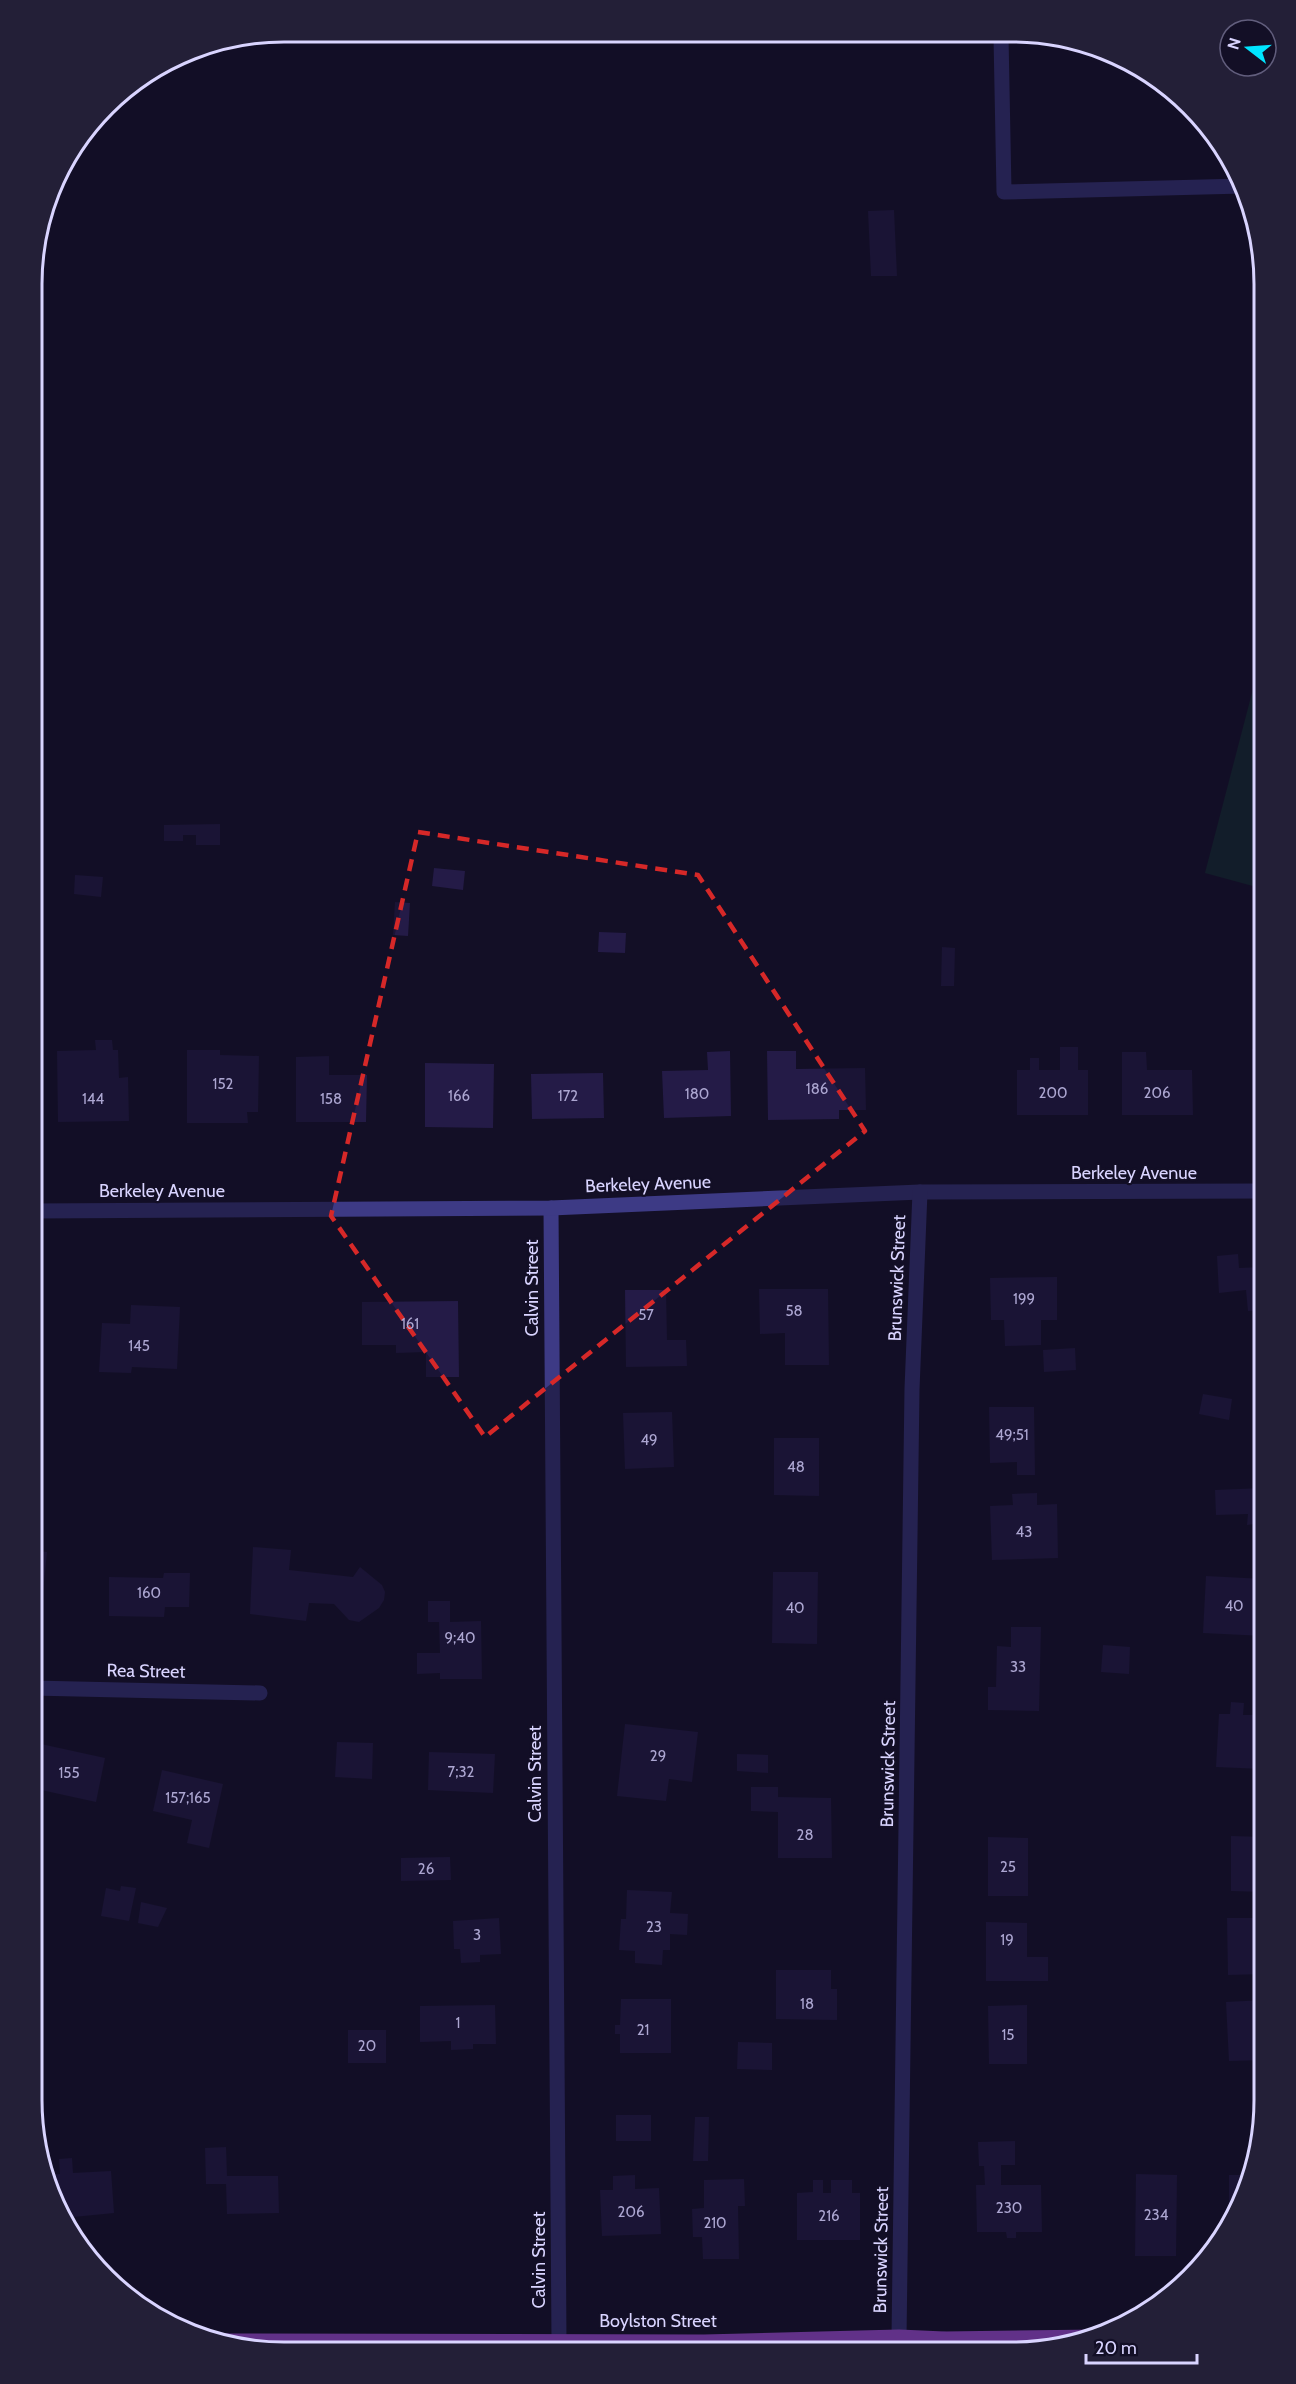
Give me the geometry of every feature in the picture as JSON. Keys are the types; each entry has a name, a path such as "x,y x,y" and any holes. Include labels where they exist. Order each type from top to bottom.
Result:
{"main road":[{"name":"Boylston Street","path":"269,2341 704,2342 899,2337 926,2342"}],"street":[{"path":"1001,42 1004,192 1233,186"},
{"name":"Berkeley Avenue","path":"42,1211 551,1208 920,1192 1254,1191"},
{"name":"Brunswick Street","path":"899,2337 912,1389 920,1192"},
{"name":"Calvin Street","path":"551,1208 559,2341"},
{"name":"Rea Street","path":"42,1688 260,1693"}],"highlighted area":[{"path":"418,832 698,875 865,1131 485,1437 331,1216"}],"green space":[{"path":"1254,685 1254,886 1205,873"}],"building":[{"path":"894,210 897,276 871,276 868,211"},
{"path":"220,824 220,845 196,845 196,835 183,835 183,841 164,841 164,825"},
{"path":"434,868 465,871 463,890 432,886"},
{"path":"75,875 103,877 101,897 74,894"},
{"path":"395,902 410,903 408,936 393,935"},
{"path":"599,932 626,933 625,953 598,952"},
{"path":"942,947 955,948 954,986 941,986"},
{"path":"95,1040 112,1040 113,1050 118,1050 119,1078 128,1077 129,1121 58,1122 57,1051 96,1050"},
{"path":"1060,1047 1078,1047 1078,1070 1088,1070 1088,1115 1017,1115 1017,1070 1030,1070 1030,1058 1039,1058 1039,1070 1060,1070"},
{"path":"1252,1049 1254,1049 1254,1115"},
{"path":"187,1050 220,1050 220,1055 259,1056 258,1112 247,1112 248,1123 187,1123"},
{"path":"730,1051 731,1116 664,1118 662,1071 708,1070 707,1052"},
{"path":"767,1051 796,1051 796,1069 865,1068 866,1110 839,1110 839,1119 768,1120"},
{"path":"1122,1052 1146,1052 1147,1070 1192,1070 1193,1115 1122,1115"},
{"path":"329,1056 329,1075 367,1075 366,1122 296,1122 296,1057"},
{"path":"425,1063 494,1064 493,1128 425,1127"},
{"path":"603,1073 604,1118 532,1119 531,1074"},
{"path":"1238,1254 1239,1268 1254,1267 1254,1311 1248,1311 1246,1290 1219,1293 1217,1256"},
{"path":"1057,1277 1057,1320 1041,1320 1041,1345 1005,1346 1004,1320 991,1320 990,1278"},
{"path":"759,1289 828,1289 829,1365 785,1365 785,1333 760,1334"},
{"path":"625,1290 666,1290 667,1340 686,1340 687,1366 626,1367"},
{"path":"458,1301 459,1377 426,1377 426,1352 396,1353 396,1345 362,1345 362,1302"},
{"path":"131,1305 180,1307 177,1369 132,1367 131,1373 99,1372 102,1323 130,1324"},
{"path":"1075,1348 1076,1370 1044,1372 1043,1350"},
{"path":"1203,1394 1232,1399 1229,1420 1199,1414"},
{"path":"989,1407 1034,1407 1035,1475 1017,1475 1017,1462 990,1463"},
{"path":"672,1412 674,1467 625,1469 623,1413"},
{"path":"774,1438 819,1438 819,1496 774,1495"},
{"path":"1254,1488 1254,1524 1247,1525 1248,1514 1216,1515 1215,1490"},
{"path":"1037,1493 1037,1505 1057,1504 1058,1558 992,1560 990,1506 1013,1505 1012,1494"},
{"path":"253,1547 291,1550 289,1570 353,1577 360,1567 382,1585 385,1592 384,1600 379,1608 359,1622 349,1620 334,1604 309,1603 306,1621 250,1614"},
{"path":"42,1551 47,1552 42,1592"},
{"path":"773,1572 818,1572 817,1644 772,1643"},
{"path":"164,1573 190,1573 189,1607 165,1607 164,1617 109,1616 109,1577 163,1578"},
{"path":"1206,1576 1254,1578 1254,1636 1203,1633"},
{"path":"428,1601 450,1601 450,1622 481,1621 482,1679 440,1679 440,1673 417,1674 417,1653 440,1653 439,1622 428,1622"},
{"path":"1011,1627 1041,1627 1039,1711 988,1710 988,1687 996,1687 997,1646 1011,1647"},
{"path":"1103,1645 1130,1647 1129,1674 1101,1672"},
{"path":"1231,1702 1244,1703 1243,1715 1254,1715 1254,1769 1216,1767 1219,1714 1230,1714"},
{"path":"625,1724 698,1732 692,1782 669,1779 666,1801 617,1796"},
{"path":"337,1742 373,1743 372,1779 335,1777"},
{"path":"42,1744 105,1758 96,1802 42,1790"},
{"path":"429,1752 495,1754 493,1793 428,1790"},
{"path":"737,1754 768,1755 768,1773 737,1771"},
{"path":"162,1770 223,1784 209,1848 187,1843 192,1820 153,1811"},
{"path":"751,1787 778,1787 778,1797 831,1798 832,1858 778,1858 778,1812 751,1811"},
{"path":"1231,1836 1254,1837 1254,1892 1231,1891"},
{"path":"988,1837 1028,1838 1028,1896 988,1896"},
{"path":"450,1857 451,1880 401,1881 401,1858"},
{"path":"121,1886 136,1888 129,1921 101,1916 106,1888 120,1891"},
{"path":"627,1890 672,1892 670,1913 688,1914 687,1935 670,1934 670,1950 663,1950 662,1965 635,1963 635,1951 619,1950 621,1919 626,1919"},
{"path":"141,1902 167,1908 158,1927 138,1923"},
{"path":"499,1918 501,1954 480,1955 480,1962 461,1963 460,1949 454,1949 453,1921"},
{"path":"1227,1918 1254,1918 1254,1974 1228,1975"},
{"path":"986,1922 1027,1923 1027,1957 1048,1957 1048,1981 986,1981"},
{"path":"776,1970 831,1970 831,1989 837,1989 837,2020 776,2019"},
{"path":"621,1999 671,1999 671,2053 620,2053 620,2034 615,2034 615,2025 620,2025"},
{"path":"1254,2001 1254,2060 1229,2061 1226,2002"},
{"path":"495,2005 496,2044 473,2044 473,2049 451,2050 451,2041 420,2042 420,2006"},
{"path":"1027,2005 1027,2064 989,2064 988,2006"},
{"path":"348,2030 386,2030 386,2063 348,2063"},
{"path":"738,2042 772,2043 772,2070 737,2069"},
{"path":"616,2115 651,2115 651,2141 616,2141"},
{"path":"695,2117 709,2117 708,2161 693,2161"},
{"path":"1015,2141 1015,2165 1001,2165 1001,2185 1041,2185 1042,2232 1016,2232 1016,2238 1007,2238 1006,2232 977,2232 976,2185 985,2185 984,2166 979,2166 978,2142"},
{"path":"226,2147 227,2176 278,2176 279,2213 227,2214 226,2184 206,2184 205,2148"},
{"path":"72,2158 73,2173 111,2171 114,2213 72,2217 54,2175 60,2174 59,2159"},
{"path":"1136,2174 1177,2175 1176,2256 1135,2256"},
{"path":"635,2175 635,2189 659,2188 661,2234 602,2236 600,2190 613,2190 613,2176"},
{"path":"1229,2175 1242,2175 1236,2192 1229,2207"},
{"path":"744,2179 745,2206 738,2206 739,2259 703,2259 702,2237 693,2237 692,2209 704,2208 704,2180"},
{"path":"813,2180 823,2180 823,2193 831,2193 831,2180 852,2180 852,2193 860,2193 860,2240 797,2240 797,2193 813,2192"}]}
